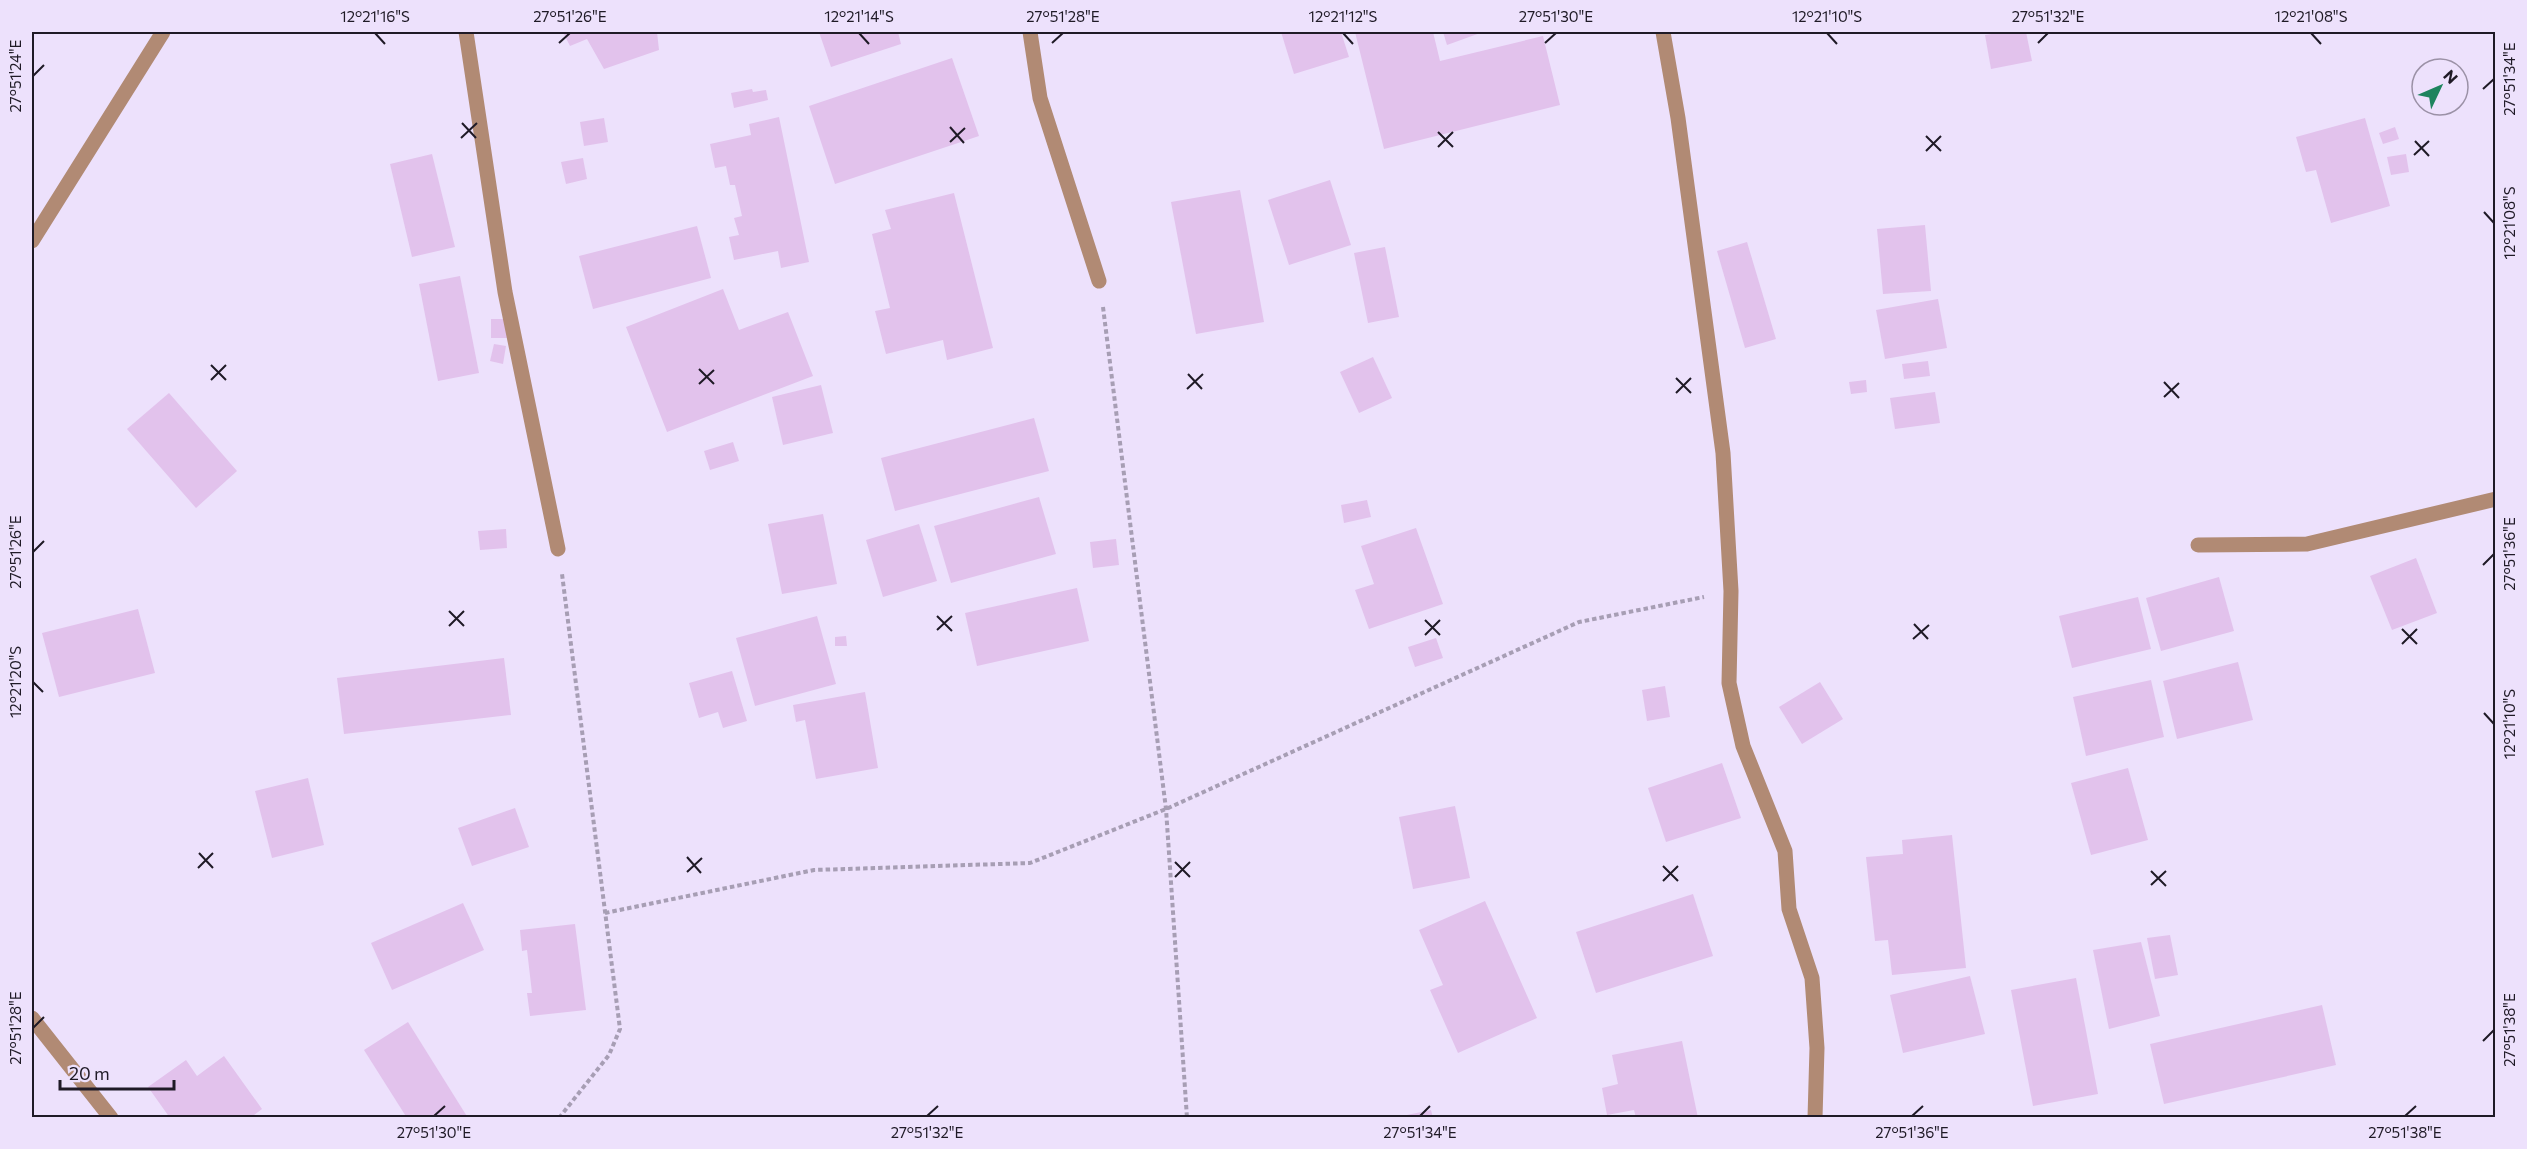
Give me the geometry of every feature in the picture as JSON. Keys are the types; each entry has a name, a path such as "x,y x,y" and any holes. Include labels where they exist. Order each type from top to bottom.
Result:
{"street":[{"path":"32,241 163,32"},
{"path":"466,32 505,292 558,549"},
{"path":"1030,32 1040,98 1099,280"},
{"path":"1663,32 1678,118 1723,453 1731,591 1729,683 1743,746 1785,851 1789,909 1812,978 1817,1048 1815,1118"},
{"path":"2198,545 2307,544 2496,499"},
{"path":"32,1018 111,1118"}],"path":[{"path":"1099,280 1166,809 1187,1118"},
{"path":"558,549 620,1029 609,1055 559,1118"},
{"path":"605,913 814,870 1030,863 1166,809 1579,622 1731,591"}],"building":[{"path":"563,32 657,32 659,50 604,69 587,39 570,46"},
{"path":"819,32 898,32 901,44 831,67"},
{"path":"1281,32 1341,32 1349,57 1294,74"},
{"path":"1355,32 1433,32 1440,61 1543,36 1560,105 1384,149"},
{"path":"1443,32 1483,32 1447,45"},
{"path":"2026,32 2032,61 1991,69 1985,35"},
{"path":"952,58 979,136 835,184 809,106"},
{"path":"752,89 753,92 766,90 768,100 734,108 731,93"},
{"path":"779,117 809,262 781,268 778,251 734,260 729,237 739,235 734,218 742,216 735,185 730,185 726,166 715,168 710,144 751,135 749,124"},
{"path":"604,118 608,142 584,146 580,122"},
{"path":"2365,118 2390,206 2331,223 2316,170 2306,172 2296,137"},
{"path":"2395,127 2399,139 2383,144 2379,133"},
{"path":"432,154 455,247 412,257 390,164"},
{"path":"2406,154 2409,172 2391,175 2387,157"},
{"path":"583,158 587,179 566,184 561,162"},
{"path":"1330,180 1351,245 1289,265 1268,200"},
{"path":"1240,190 1264,322 1196,334 1171,202"},
{"path":"954,193 993,348 947,360 943,340 886,354 875,311 890,308 872,234 891,229 885,210"},
{"path":"1925,225 1931,291 1883,294 1877,229"},
{"path":"697,226 711,278 593,309 579,256"},
{"path":"1747,242 1776,339 1745,348 1717,251"},
{"path":"1385,247 1399,317 1368,323 1354,253"},
{"path":"460,276 479,373 438,381 419,284"},
{"path":"723,289 739,330 788,312 813,376 667,432 626,327"},
{"path":"1938,299 1947,348 1885,359 1876,310"},
{"path":"491,319 507,319 508,338 491,338"},
{"path":"494,344 506,346 503,364 490,361"},
{"path":"1373,357 1392,398 1359,413 1340,372"},
{"path":"1928,361 1930,376 1904,379 1902,364"},
{"path":"1866,380 1867,392 1851,394 1849,382"},
{"path":"821,385 833,433 783,445 772,397"},
{"path":"1935,392 1940,423 1895,429 1890,398"},
{"path":"169,393 237,471 196,508 127,429"},
{"path":"1034,418 1049,471 895,511 881,458"},
{"path":"733,442 739,461 710,470 704,451"},
{"path":"1039,497 1056,554 951,583 934,526"},
{"path":"1367,500 1371,517 1344,523 1341,505"},
{"path":"823,514 837,584 782,594 768,524"},
{"path":"919,524 937,581 883,597 866,540"},
{"path":"1416,528 1443,604 1369,629 1355,590 1374,584 1361,546"},
{"path":"506,529 507,548 480,550 478,531"},
{"path":"1116,539 1119,565 1093,568 1090,542"},
{"path":"2416,558 2437,613 2392,630 2370,576"},
{"path":"2219,577 2234,631 2161,651 2146,598"},
{"path":"1077,588 1089,641 977,666 965,613"},
{"path":"2138,597 2151,649 2072,668 2059,616"},
{"path":"138,609 155,673 59,697 42,633"},
{"path":"817,616 836,684 755,706 736,638"},
{"path":"846,636 847,646 835,646 835,637"},
{"path":"1436,638 1443,658 1415,667 1408,647"},
{"path":"504,658 511,715 344,734 337,678"},
{"path":"2238,662 2253,720 2177,739 2163,681"},
{"path":"732,671 747,721 723,728 718,712 699,718 689,683"},
{"path":"2151,680 2164,737 2086,756 2073,697"},
{"path":"1820,682 1843,719 1802,744 1779,707"},
{"path":"1665,686 1670,717 1647,721 1642,690"},
{"path":"865,692 878,768 816,779 805,720 796,722 793,705"},
{"path":"1722,763 1741,818 1666,842 1648,788"},
{"path":"2128,768 2148,840 2091,855 2071,783"},
{"path":"308,778 324,845 272,858 255,791"},
{"path":"1455,806 1470,878 1413,889 1399,817"},
{"path":"515,808 529,847 472,866 458,828"},
{"path":"1952,835 1966,968 1892,975 1888,940 1875,941 1866,857 1903,854 1902,840"},
{"path":"1693,894 1713,956 1596,993 1576,932"},
{"path":"1485,901 1537,1018 1458,1053 1430,990 1443,985 1419,930"},
{"path":"463,903 484,950 392,990 371,943"},
{"path":"575,924 586,1010 530,1016 527,993 532,993 527,950 522,951 520,930"},
{"path":"2170,935 2178,975 2155,979 2147,938"},
{"path":"2141,942 2160,1016 2109,1029 2093,950"},
{"path":"1970,976 1985,1034 1903,1053 1890,995"},
{"path":"2076,978 2098,1094 2033,1106 2011,990"},
{"path":"2322,1005 2336,1065 2164,1104 2150,1044"},
{"path":"408,1022 468,1118 407,1118 364,1050"},
{"path":"1682,1041 1698,1118 1636,1118 1634,1110 1607,1115 1602,1088 1618,1084 1612,1055"},
{"path":"224,1056 262,1109 250,1118 170,1118 148,1087 186,1060 197,1076"},
{"path":"1431,1110 1433,1118 1402,1118 1402,1116"}]}
